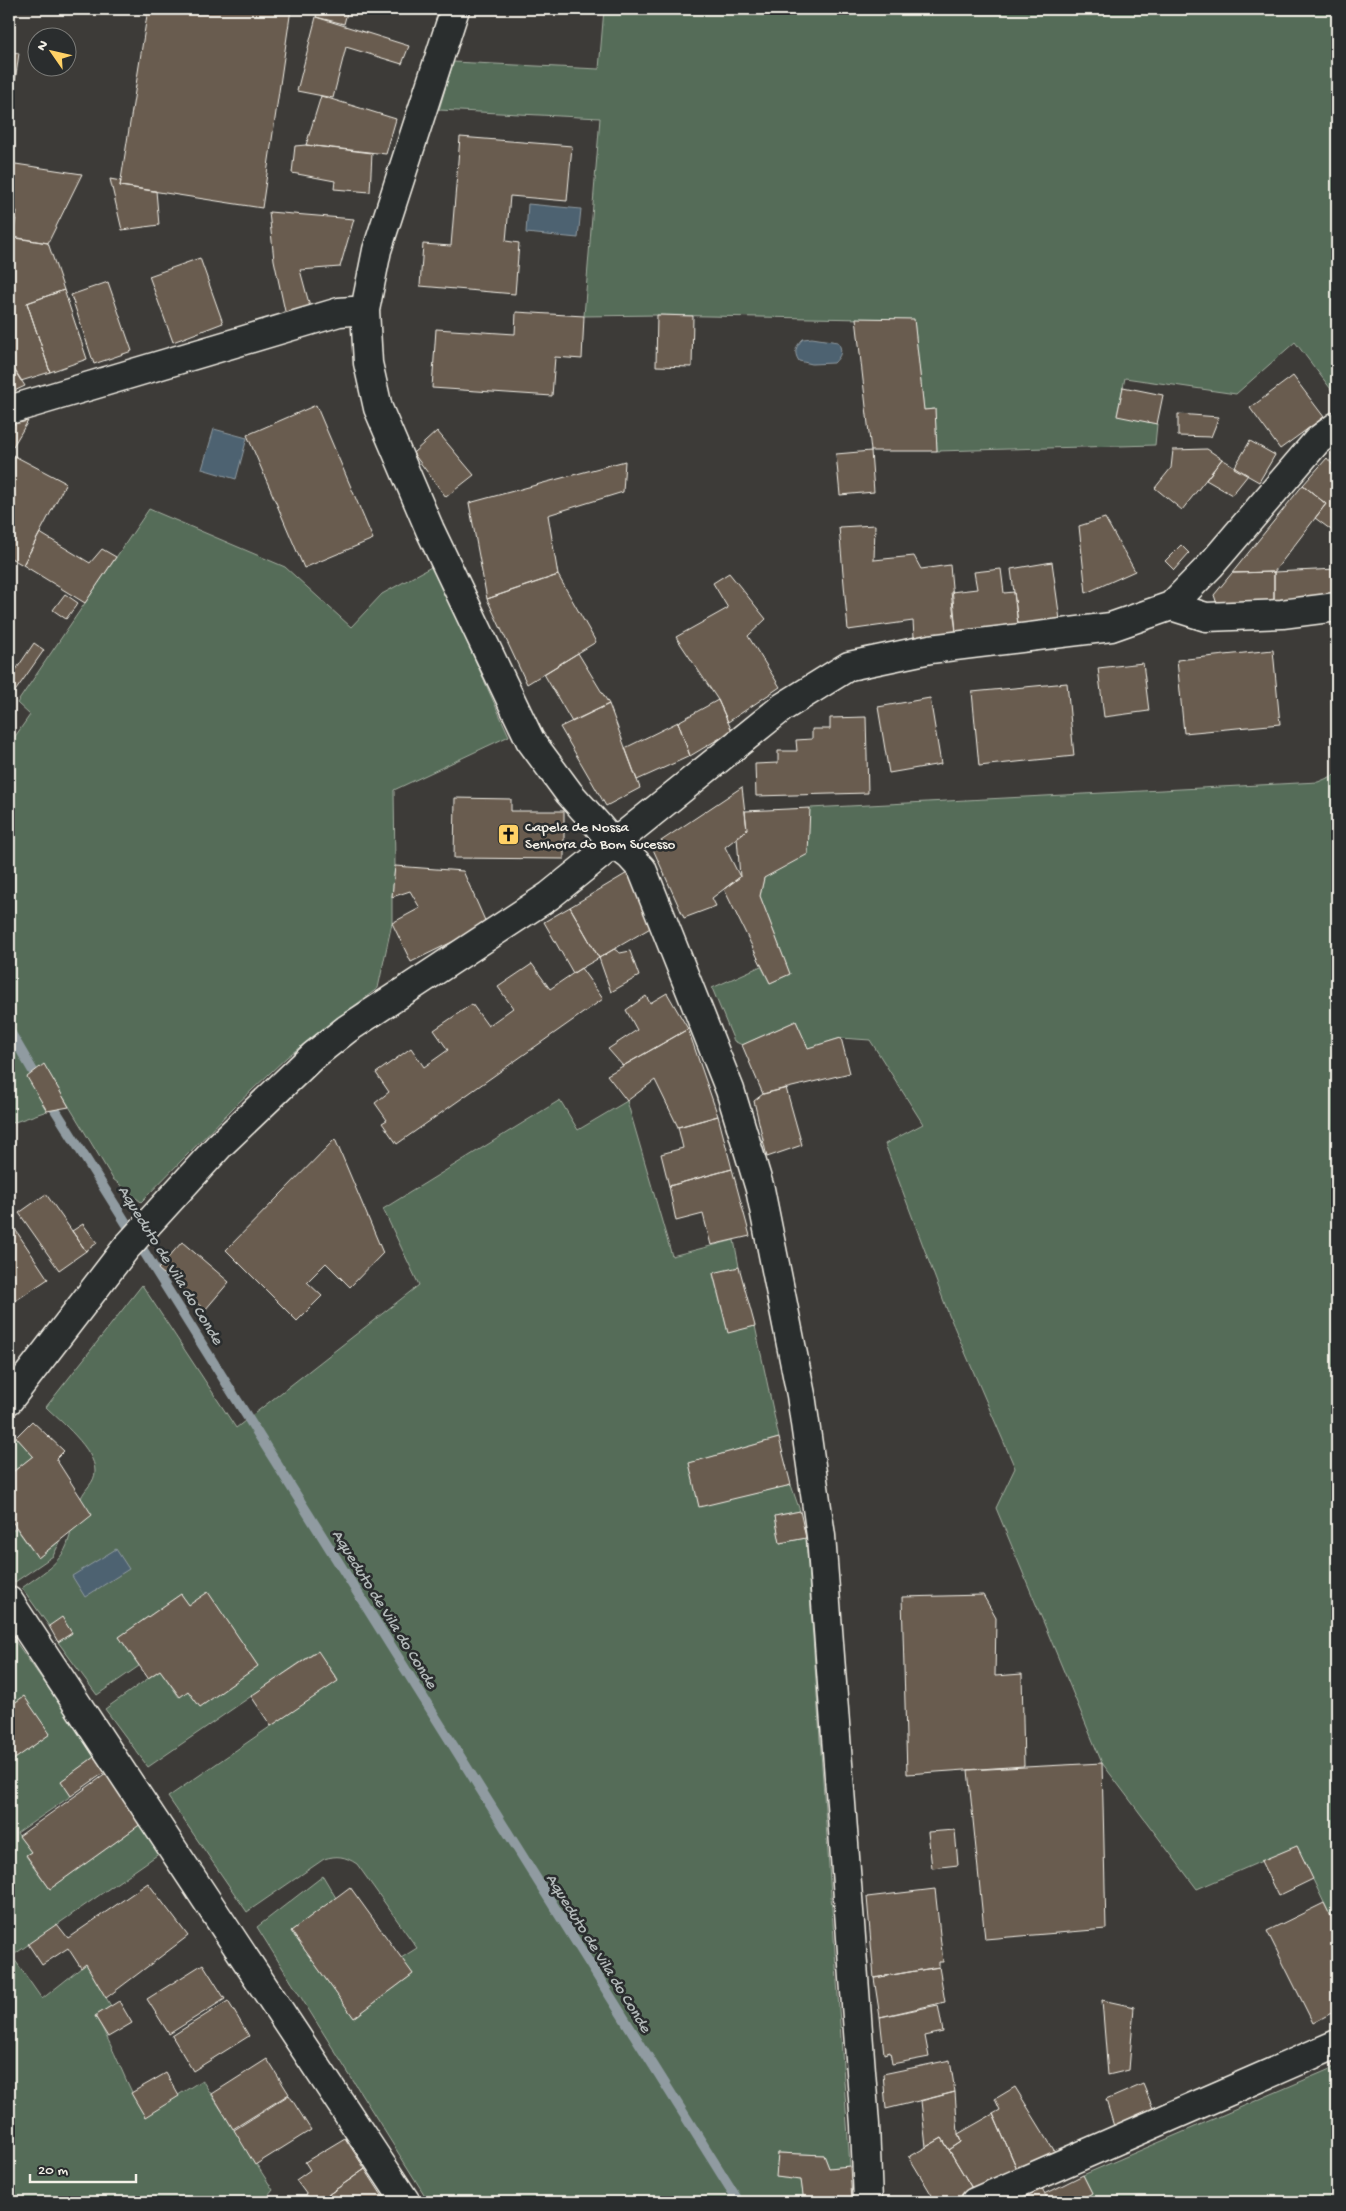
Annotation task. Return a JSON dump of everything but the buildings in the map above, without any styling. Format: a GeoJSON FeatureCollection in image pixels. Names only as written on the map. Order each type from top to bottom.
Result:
{"type":"FeatureCollection","features":[{"type":"Feature","properties":{"kind":"street"},"geometry":{"type":"LineString","coordinates":[[455,9],[377,250],[366,310],[368,363],[378,408],[430,530],[530,740],[569,793],[613,843],[630,856],[642,869],[730,1090],[760,1188],[801,1395],[821,1536],[831,1647],[865,2125],[868,2202]]}},
{"type":"Feature","properties":{"kind":"street"},"geometry":{"type":"LineString","coordinates":[[9,410],[339,312],[366,310]]}},
{"type":"Feature","properties":{"kind":"street"},"geometry":{"type":"LineString","coordinates":[[9,1400],[132,1241],[220,1145],[312,1056],[347,1029],[549,896],[783,707],[849,666],[930,650],[1111,627],[1171,606],[1211,565],[1318,441],[1337,426]]}},
{"type":"Feature","properties":{"kind":"street"},"geometry":{"type":"LineString","coordinates":[[1171,606],[1206,617],[1282,614],[1337,607]]}},
{"type":"Feature","properties":{"kind":"street"},"geometry":{"type":"LineString","coordinates":[[9,1601],[406,2202]]}},
{"type":"Feature","properties":{"kind":"street"},"geometry":{"type":"LineString","coordinates":[[975,2202],[1337,2044]]}},
{"type":"Feature","properties":{"kind":"green space"},"geometry":{"type":"Polygon","coordinates":[[[604,9],[1337,9],[1337,397],[1295,342],[1236,394],[1125,378],[1117,415],[1157,424],[1155,445],[937,451],[935,409],[924,410],[914,320],[657,315],[584,316],[600,118],[439,110],[453,62],[599,69],[604,9]]]}},
{"type":"Feature","properties":{"kind":"green space"},"geometry":{"type":"Polygon","coordinates":[[[149,509],[285,567],[351,627],[382,594],[433,566],[509,736],[394,790],[395,866],[392,923],[378,988],[287,1057],[234,1107],[141,1202],[113,1179],[44,1065],[47,1111],[9,1124],[9,745],[30,715],[17,703],[149,509]]]}},
{"type":"Feature","properties":{"kind":"green space"},"geometry":{"type":"Polygon","coordinates":[[[1337,774],[1337,1930],[1297,1846],[1197,1889],[1102,1763],[996,1508],[1015,1468],[949,1315],[885,1144],[923,1124],[870,1040],[841,1038],[808,1048],[796,1021],[742,1045],[734,1041],[712,988],[761,966],[770,983],[790,974],[760,896],[764,878],[810,808],[1318,782],[1337,774]]]}},
{"type":"Feature","properties":{"kind":"green space"},"geometry":{"type":"Polygon","coordinates":[[[560,1100],[578,1130],[627,1101],[672,1256],[734,1240],[739,1267],[713,1274],[728,1332],[755,1326],[779,1438],[690,1463],[699,1506],[791,1485],[800,1511],[775,1516],[780,1543],[806,1538],[850,2166],[829,2168],[824,2155],[778,2153],[777,2177],[801,2180],[804,2202],[429,2202],[257,1927],[323,1876],[336,1898],[291,1931],[354,2018],[413,1974],[401,1958],[417,1948],[357,1864],[341,1857],[324,1859],[247,1912],[168,1797],[338,1680],[317,1651],[148,1767],[105,1709],[160,1670],[179,1697],[188,1691],[200,1707],[258,1666],[208,1593],[189,1605],[181,1594],[119,1637],[139,1666],[97,1695],[58,1642],[72,1633],[62,1618],[49,1626],[22,1588],[49,1568],[61,1556],[68,1542],[79,1503],[95,1475],[93,1463],[83,1445],[46,1407],[142,1285],[236,1428],[419,1285],[383,1209],[560,1100]]]}},
{"type":"Feature","properties":{"kind":"green space"},"geometry":{"type":"Polygon","coordinates":[[[16,1437],[33,1456],[9,1475],[9,1447],[16,1437]]]}},
{"type":"Feature","properties":{"kind":"green space"},"geometry":{"type":"Polygon","coordinates":[[[16,1528],[38,1558],[61,1540],[53,1556],[15,1582],[9,1572],[9,1533],[16,1528]]]}},
{"type":"Feature","properties":{"kind":"green space"},"geometry":{"type":"Polygon","coordinates":[[[11,1635],[70,1719],[94,1757],[61,1781],[71,1796],[17,1833],[31,1852],[26,1856],[50,1889],[145,1821],[160,1853],[12,1956],[42,1999],[86,1964],[111,2006],[95,2016],[145,2116],[202,2080],[273,2190],[263,2202],[9,2202],[9,1763],[50,1734],[24,1697],[9,1707],[9,1636],[11,1635]]]}},
{"type":"Feature","properties":{"kind":"green space"},"geometry":{"type":"Polygon","coordinates":[[[1337,2066],[1337,2202],[1077,2202],[1092,2193],[1083,2175],[1337,2066]]]}},
{"type":"Feature","properties":{"kind":"water"},"geometry":{"type":"Polygon","coordinates":[[[528,204],[581,209],[578,238],[526,233],[528,204]]]}},
{"type":"Feature","properties":{"kind":"water"},"geometry":{"type":"Polygon","coordinates":[[[812,338],[838,342],[840,353],[834,363],[812,364],[799,361],[796,355],[797,347],[803,339],[812,338]]]}},
{"type":"Feature","properties":{"kind":"water"},"geometry":{"type":"Polygon","coordinates":[[[214,429],[247,438],[236,479],[202,469],[214,429]]]}},
{"type":"Feature","properties":{"kind":"water"},"geometry":{"type":"Polygon","coordinates":[[[116,1549],[129,1569],[85,1597],[72,1576],[116,1549]]]}},
{"type":"Feature","properties":{"kind":"waterway","name":"Aqueduto de Vila do Conde"},"geometry":{"type":"LineString","coordinates":[[9,1030],[40,1083]]}},
{"type":"Feature","properties":{"kind":"waterway","name":"Aqueduto de Vila do Conde"},"geometry":{"type":"LineString","coordinates":[[49,1100],[739,2202]]}},
{"type":"Feature","properties":{"kind":"place","name":"Capela de Nossa Senhora do Bom Sucesso"},"geometry":{"type":"Point","coordinates":[509,835]}}]}
